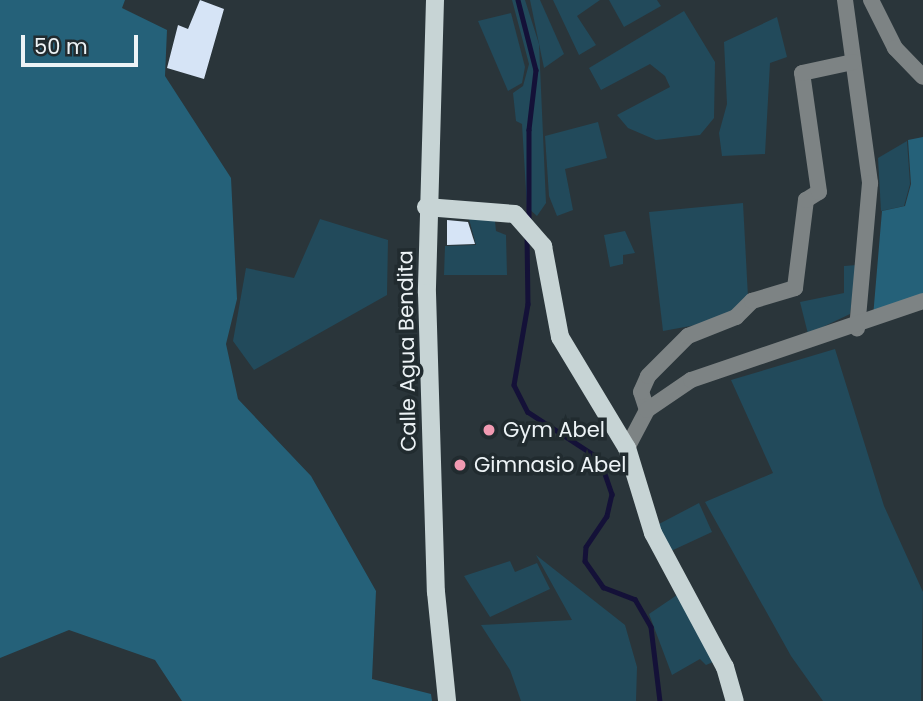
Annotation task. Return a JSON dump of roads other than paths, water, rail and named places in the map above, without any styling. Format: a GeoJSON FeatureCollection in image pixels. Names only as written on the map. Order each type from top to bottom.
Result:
{"type":"FeatureCollection","features":[{"type":"Feature","properties":{"kind":"main road","name":"Calle Agua Bendita"},"geometry":{"type":"LineString","coordinates":[[435,0],[426,207],[436,592],[447,701]]}},
{"type":"Feature","properties":{"kind":"main road"},"geometry":{"type":"LineString","coordinates":[[426,207],[501,210],[530,228],[543,246],[560,337],[627,449],[653,533],[725,667],[735,701]]}},
{"type":"Feature","properties":{"kind":"street"},"geometry":{"type":"LineString","coordinates":[[845,0],[870,183],[857,328]]}},
{"type":"Feature","properties":{"kind":"street"},"geometry":{"type":"LineString","coordinates":[[871,0],[895,48],[923,77]]}},
{"type":"Feature","properties":{"kind":"street"},"geometry":{"type":"LineString","coordinates":[[647,410],[641,392],[648,376],[688,335],[736,317],[752,302],[795,288],[806,200],[819,192],[802,72],[853,62]]}},
{"type":"Feature","properties":{"kind":"street"},"geometry":{"type":"LineString","coordinates":[[627,449],[647,410],[691,380],[857,328],[923,301]]}},
{"type":"Feature","properties":{"kind":"waterway"},"geometry":{"type":"LineString","coordinates":[[518,0],[536,70],[529,130],[529,223]]}},
{"type":"Feature","properties":{"kind":"waterway"},"geometry":{"type":"LineString","coordinates":[[527,235],[528,304],[514,385],[528,412],[594,455],[603,468],[612,494],[607,516],[586,547],[585,561],[603,587],[635,599],[651,627],[660,701]]}},
{"type":"Feature","properties":{"kind":"place","name":"Gym Abel"},"geometry":{"type":"Point","coordinates":[489,430]}},
{"type":"Feature","properties":{"kind":"place","name":"Gimnasio Abel"},"geometry":{"type":"Point","coordinates":[460,465]}}]}
